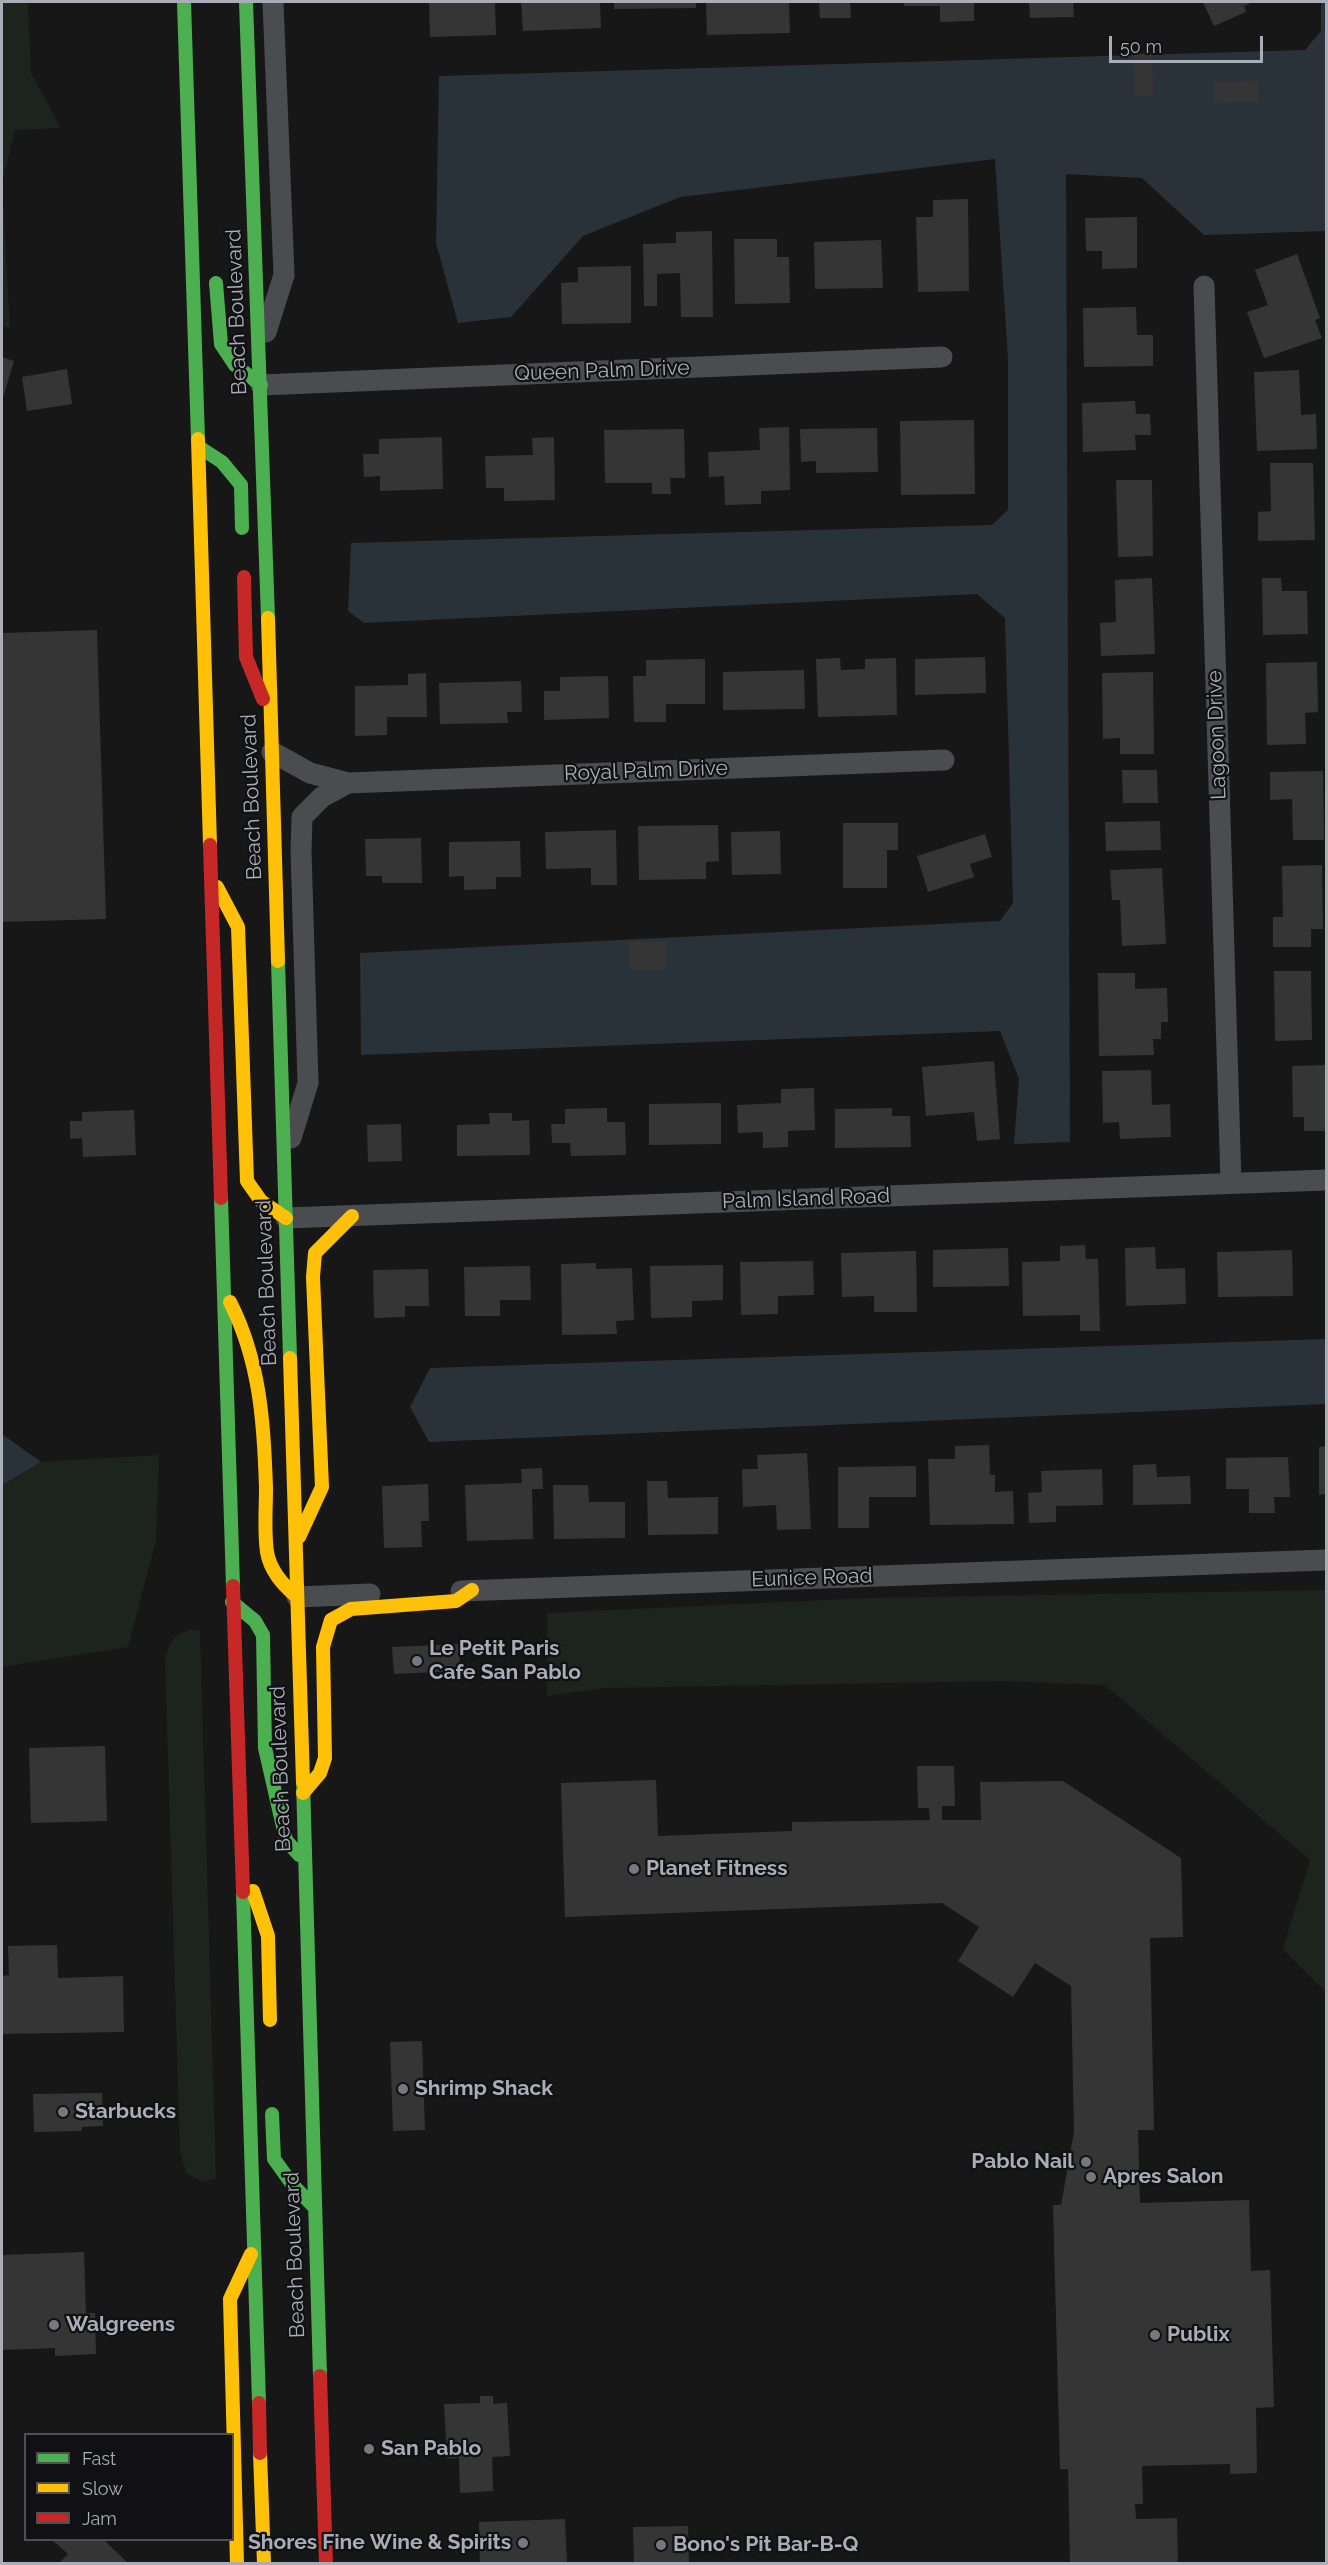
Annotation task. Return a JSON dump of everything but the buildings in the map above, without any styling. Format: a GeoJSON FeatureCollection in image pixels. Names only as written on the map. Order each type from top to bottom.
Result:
{"type":"FeatureCollection","features":[{"type":"Feature","properties":{"kind":"main road"},"geometry":{"type":"LineString","coordinates":[[184,2],[232,1602],[243,1861],[264,2564]]}},
{"type":"Feature","properties":{"kind":"main road","name":"Beach Boulevard"},"geometry":{"type":"LineString","coordinates":[[246,2],[261,385],[326,2564]]}},
{"type":"Feature","properties":{"kind":"main road"},"geometry":{"type":"LineString","coordinates":[[185,24],[201,65]]}},
{"type":"Feature","properties":{"kind":"main road"},"geometry":{"type":"LineString","coordinates":[[216,272],[221,344],[235,365],[261,385]]}},
{"type":"Feature","properties":{"kind":"main road"},"geometry":{"type":"LineString","coordinates":[[199,447],[222,462],[241,485],[243,542]]}},
{"type":"Feature","properties":{"kind":"main road"},"geometry":{"type":"LineString","coordinates":[[243,565],[246,657],[271,717]]}},
{"type":"Feature","properties":{"kind":"main road"},"geometry":{"type":"LineString","coordinates":[[212,877],[238,927],[247,1181],[261,1201],[286,1218]]}},
{"type":"Feature","properties":{"kind":"main road"},"geometry":{"type":"LineString","coordinates":[[295,1544],[322,1487],[313,1277],[315,1253],[352,1216]]}},
{"type":"Feature","properties":{"kind":"main road"},"geometry":{"type":"LineString","coordinates":[[224,1293],[242,1320],[261,1395],[267,1551],[270,1568],[278,1582],[297,1597]]}},
{"type":"Feature","properties":{"kind":"main road"},"geometry":{"type":"LineString","coordinates":[[303,1792],[316,1778],[325,1760],[324,1651],[326,1630],[332,1620],[338,1614],[351,1609],[456,1601],[472,1590]]}},
{"type":"Feature","properties":{"kind":"main road"},"geometry":{"type":"LineString","coordinates":[[232,1602],[255,1621],[263,1635],[265,1748],[286,1840],[304,1860]]}},
{"type":"Feature","properties":{"kind":"main road"},"geometry":{"type":"LineString","coordinates":[[243,1861],[268,1936],[270,2029]]}},
{"type":"Feature","properties":{"kind":"main road"},"geometry":{"type":"LineString","coordinates":[[272,2099],[274,2159],[292,2184],[315,2208]]}},
{"type":"Feature","properties":{"kind":"main road"},"geometry":{"type":"LineString","coordinates":[[234,2433],[230,2299],[254,2247]]}},
{"type":"Feature","properties":{"kind":"main road"},"geometry":{"type":"LineString","coordinates":[[234,2450],[237,2564]]}},
{"type":"Feature","properties":{"kind":"street"},"geometry":{"type":"LineString","coordinates":[[260,353],[284,275],[273,2]]}},
{"type":"Feature","properties":{"kind":"street","name":"Lagoon Drive"},"geometry":{"type":"LineString","coordinates":[[1204,286],[1231,1183]]}},
{"type":"Feature","properties":{"kind":"street","name":"Queen Palm Drive"},"geometry":{"type":"LineString","coordinates":[[261,385],[942,357]]}},
{"type":"Feature","properties":{"kind":"street","name":"Royal Palm Drive"},"geometry":{"type":"LineString","coordinates":[[272,752],[310,774],[348,783],[944,760]]}},
{"type":"Feature","properties":{"kind":"street","name":"Royal Palm Drive"},"geometry":{"type":"LineString","coordinates":[[284,1162],[308,1083],[302,817],[322,797],[348,783]]}},
{"type":"Feature","properties":{"kind":"street","name":"Palm Island Road"},"geometry":{"type":"LineString","coordinates":[[286,1218],[1326,1180]]}},
{"type":"Feature","properties":{"kind":"street","name":"Eunice Road"},"geometry":{"type":"LineString","coordinates":[[297,1597],[1326,1560]]}},
{"type":"Feature","properties":{"kind":"shaded area"},"geometry":{"type":"Polygon","coordinates":[[[2,2],[28,2],[31,73],[61,128],[15,130],[2,183],[2,2]]]}},
{"type":"Feature","properties":{"kind":"shaded area"},"geometry":{"type":"Polygon","coordinates":[[[1321,2],[1326,2],[1326,231],[1204,235],[1142,178],[1066,174],[1070,1142],[1014,1144],[1019,1079],[1000,1031],[361,1055],[360,953],[1000,921],[1013,903],[1005,618],[977,594],[364,623],[348,611],[351,543],[992,525],[1008,510],[1008,359],[995,159],[680,197],[583,236],[511,317],[458,323],[436,243],[439,76],[1305,50],[1321,31],[1321,2]]]}},
{"type":"Feature","properties":{"kind":"shaded area"},"geometry":{"type":"Polygon","coordinates":[[[2,183],[10,328],[2,326],[2,183]]]}},
{"type":"Feature","properties":{"kind":"shaded area"},"geometry":{"type":"Polygon","coordinates":[[[1326,1339],[1326,1404],[429,1442],[410,1407],[430,1368],[1326,1339]]]}},
{"type":"Feature","properties":{"kind":"shaded area"},"geometry":{"type":"Polygon","coordinates":[[[2,1434],[41,1462],[2,1485],[2,1434]]]}},
{"type":"Feature","properties":{"kind":"shaded area"},"geometry":{"type":"Polygon","coordinates":[[[159,1455],[156,1540],[128,1647],[2,1667],[2,1485],[41,1462],[159,1455]]]}},
{"type":"Feature","properties":{"kind":"shaded area"},"geometry":{"type":"Polygon","coordinates":[[[1326,1590],[1326,1992],[1283,1949],[1310,1860],[1105,1685],[1002,1681],[605,1688],[547,1696],[547,1613],[869,1598],[1326,1590]]]}},
{"type":"Feature","properties":{"kind":"shaded area"},"geometry":{"type":"Polygon","coordinates":[[[192,1629],[200,1631],[216,2178],[202,2182],[186,2173],[180,2151],[165,1661],[173,1640],[192,1629]]]}},
{"type":"Feature","properties":{"kind":"traffic: fast"},"geometry":{"type":"LineString","coordinates":[[184,2],[198,439]]}},
{"type":"Feature","properties":{"kind":"traffic: fast"},"geometry":{"type":"LineString","coordinates":[[246,2],[268,618]]}},
{"type":"Feature","properties":{"kind":"traffic: fast"},"geometry":{"type":"LineString","coordinates":[[216,283],[221,344],[235,365],[261,385]]}},
{"type":"Feature","properties":{"kind":"traffic: fast"},"geometry":{"type":"LineString","coordinates":[[199,447],[222,462],[241,485],[242,528]]}},
{"type":"Feature","properties":{"kind":"traffic: fast"},"geometry":{"type":"LineString","coordinates":[[278,961],[290,1358]]}},
{"type":"Feature","properties":{"kind":"traffic: fast"},"geometry":{"type":"LineString","coordinates":[[221,1198],[233,1586]]}},
{"type":"Feature","properties":{"kind":"traffic: fast"},"geometry":{"type":"LineString","coordinates":[[232,1602],[255,1621],[263,1635],[265,1748],[286,1840],[299,1855]]}},
{"type":"Feature","properties":{"kind":"traffic: fast"},"geometry":{"type":"LineString","coordinates":[[303,1782],[320,2376]]}},
{"type":"Feature","properties":{"kind":"traffic: fast"},"geometry":{"type":"LineString","coordinates":[[243,1892],[259,2403]]}},
{"type":"Feature","properties":{"kind":"traffic: fast"},"geometry":{"type":"LineString","coordinates":[[272,2114],[274,2159],[292,2184],[315,2208]]}},
{"type":"Feature","properties":{"kind":"traffic: slow"},"geometry":{"type":"LineString","coordinates":[[198,439],[210,845]]}},
{"type":"Feature","properties":{"kind":"traffic: slow"},"geometry":{"type":"LineString","coordinates":[[268,618],[278,961]]}},
{"type":"Feature","properties":{"kind":"traffic: slow"},"geometry":{"type":"LineString","coordinates":[[217,887],[238,927],[247,1181],[261,1201],[286,1218]]}},
{"type":"Feature","properties":{"kind":"traffic: slow"},"geometry":{"type":"LineString","coordinates":[[299,1537],[322,1487],[313,1277],[315,1253],[352,1216]]}},
{"type":"Feature","properties":{"kind":"traffic: slow"},"geometry":{"type":"LineString","coordinates":[[230,1302],[248,1347],[262,1416],[267,1552],[278,1577],[297,1597]]}},
{"type":"Feature","properties":{"kind":"traffic: slow"},"geometry":{"type":"LineString","coordinates":[[290,1358],[303,1782]]}},
{"type":"Feature","properties":{"kind":"traffic: slow"},"geometry":{"type":"LineString","coordinates":[[303,1793],[320,1773],[325,1758],[323,1647],[331,1620],[351,1609],[456,1601],[472,1590]]}},
{"type":"Feature","properties":{"kind":"traffic: slow"},"geometry":{"type":"LineString","coordinates":[[253,1891],[268,1936],[270,2020]]}},
{"type":"Feature","properties":{"kind":"traffic: slow"},"geometry":{"type":"LineString","coordinates":[[234,2433],[230,2299],[251,2254]]}},
{"type":"Feature","properties":{"kind":"traffic: slow"},"geometry":{"type":"LineString","coordinates":[[234,2450],[237,2564]]}},
{"type":"Feature","properties":{"kind":"traffic: slow"},"geometry":{"type":"LineString","coordinates":[[260,2453],[264,2564]]}},
{"type":"Feature","properties":{"kind":"traffic: jam"},"geometry":{"type":"LineString","coordinates":[[244,577],[246,657],[263,699]]}},
{"type":"Feature","properties":{"kind":"traffic: jam"},"geometry":{"type":"LineString","coordinates":[[210,845],[221,1198]]}},
{"type":"Feature","properties":{"kind":"traffic: jam"},"geometry":{"type":"LineString","coordinates":[[233,1586],[243,1892]]}},
{"type":"Feature","properties":{"kind":"traffic: jam"},"geometry":{"type":"LineString","coordinates":[[320,2376],[326,2564]]}},
{"type":"Feature","properties":{"kind":"traffic: jam"},"geometry":{"type":"LineString","coordinates":[[259,2403],[260,2453]]}},
{"type":"Feature","properties":{"kind":"place","name":"Le Petit Paris Cafe San Pablo"},"geometry":{"type":"Point","coordinates":[417,1661]}},
{"type":"Feature","properties":{"kind":"place","name":"Planet Fitness"},"geometry":{"type":"Point","coordinates":[634,1869]}},
{"type":"Feature","properties":{"kind":"place","name":"Shrimp Shack"},"geometry":{"type":"Point","coordinates":[403,2089]}},
{"type":"Feature","properties":{"kind":"place","name":"Starbucks"},"geometry":{"type":"Point","coordinates":[63,2112]}},
{"type":"Feature","properties":{"kind":"place","name":"Pablo Nail"},"geometry":{"type":"Point","coordinates":[1086,2162]}},
{"type":"Feature","properties":{"kind":"place","name":"Apres Salon"},"geometry":{"type":"Point","coordinates":[1091,2177]}},
{"type":"Feature","properties":{"kind":"place","name":"Walgreens"},"geometry":{"type":"Point","coordinates":[54,2325]}},
{"type":"Feature","properties":{"kind":"place","name":"Publix"},"geometry":{"type":"Point","coordinates":[1155,2335]}},
{"type":"Feature","properties":{"kind":"place","name":"San Pablo"},"geometry":{"type":"Point","coordinates":[369,2449]}},
{"type":"Feature","properties":{"kind":"place","name":"Shores Fine Wine & Spirits"},"geometry":{"type":"Point","coordinates":[523,2543]}},
{"type":"Feature","properties":{"kind":"place","name":"Bono's Pit Bar-B-Q"},"geometry":{"type":"Point","coordinates":[661,2545]}}]}
